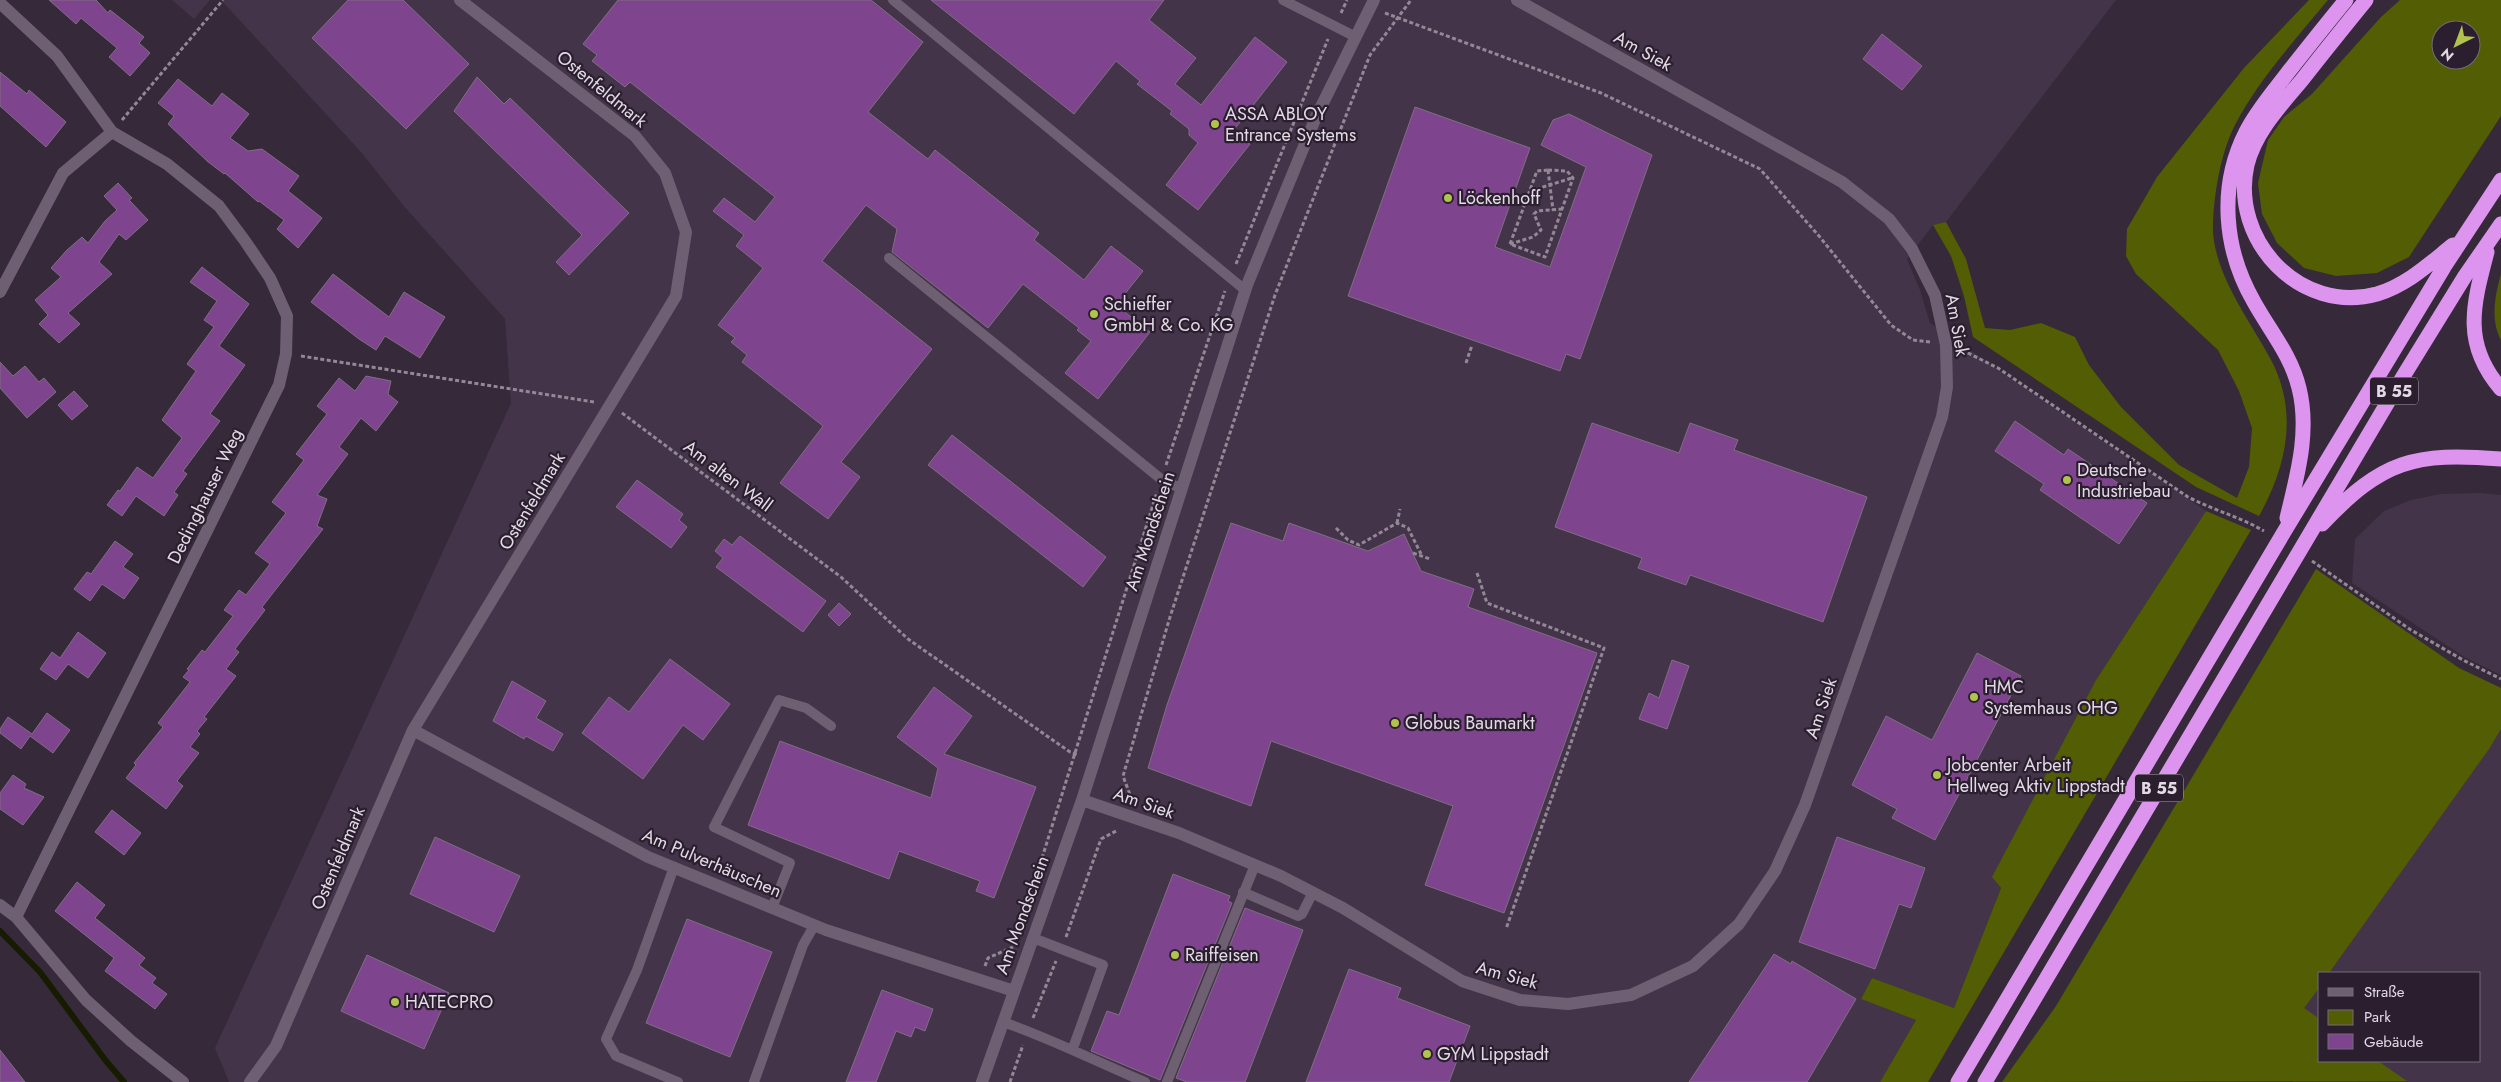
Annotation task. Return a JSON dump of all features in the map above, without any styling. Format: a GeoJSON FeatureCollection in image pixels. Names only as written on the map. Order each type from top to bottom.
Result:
{"type":"FeatureCollection","features":[{"type":"Feature","properties":{"kind":"highway"},"geometry":{"type":"LineString","coordinates":[[2284,532],[2303,445],[2302,404],[2293,368],[2284,347],[2254,304],[2236,264],[2230,242],[2228,198],[2237,154],[2256,114],[2346,0]]}},
{"type":"Feature","properties":{"kind":"highway"},"geometry":{"type":"LineString","coordinates":[[2366,0],[2280,105],[2253,149],[2245,180],[2247,213],[2251,228],[2267,257],[2286,274],[2308,288],[2341,296],[2375,294],[2392,289],[2407,281],[2462,238]]}},
{"type":"Feature","properties":{"kind":"highway","name":"B 55"},"geometry":{"type":"LineString","coordinates":[[1958,1082],[2275,546],[2462,238],[2501,180]]}},
{"type":"Feature","properties":{"kind":"highway","name":"B 55"},"geometry":{"type":"LineString","coordinates":[[1985,1082],[2404,375],[2501,224]]}},
{"type":"Feature","properties":{"kind":"highway"},"geometry":{"type":"LineString","coordinates":[[2490,241],[2474,300],[2474,334],[2484,366],[2501,390]]}},
{"type":"Feature","properties":{"kind":"highway"},"geometry":{"type":"LineString","coordinates":[[2304,544],[2352,493],[2396,466],[2430,457],[2447,455],[2501,459]]}},
{"type":"Feature","properties":{"kind":"street","name":"Ostenfeldmark"},"geometry":{"type":"LineString","coordinates":[[250,1082],[276,1046],[413,730],[676,296],[686,232],[665,173],[635,136],[460,0]]}},
{"type":"Feature","properties":{"kind":"street","name":"Am Mondschein"},"geometry":{"type":"LineString","coordinates":[[982,1082],[1082,800],[1245,290],[1316,117],[1354,36],[1374,0]]}},
{"type":"Feature","properties":{"kind":"street","name":"Am Siek"},"geometry":{"type":"LineString","coordinates":[[1082,800],[1179,833],[1255,865],[1343,908],[1462,980],[1520,1000],[1568,1004],[1631,995],[1693,966],[1739,924],[1775,871],[1805,805],[1942,417],[1947,387],[1946,345],[1935,295],[1912,249],[1889,219],[1842,182],[1517,0]]}},
{"type":"Feature","properties":{"kind":"street","name":"Dedinghauser Weg"},"geometry":{"type":"LineString","coordinates":[[0,3],[57,56],[112,132],[168,164],[220,206],[270,278],[287,316],[286,354],[279,385],[16,917]]}},
{"type":"Feature","properties":{"kind":"street"},"geometry":{"type":"LineString","coordinates":[[0,292],[63,173],[112,132]]}},
{"type":"Feature","properties":{"kind":"street","name":"Am Pulverhäuschen"},"geometry":{"type":"LineString","coordinates":[[413,730],[648,857],[814,926],[1014,991]]}},
{"type":"Feature","properties":{"kind":"street"},"geometry":{"type":"LineString","coordinates":[[0,905],[16,917],[86,1000],[131,1042],[183,1082]]}},
{"type":"Feature","properties":{"kind":"lane"},"geometry":{"type":"LineString","coordinates":[[893,0],[1245,290]]}},
{"type":"Feature","properties":{"kind":"lane"},"geometry":{"type":"LineString","coordinates":[[1283,0],[1354,36]]}},
{"type":"Feature","properties":{"kind":"lane"},"geometry":{"type":"LineString","coordinates":[[888,258],[1161,479],[1182,489]]}},
{"type":"Feature","properties":{"kind":"lane"},"geometry":{"type":"LineString","coordinates":[[772,908],[790,863],[714,827],[778,700],[806,708],[831,726]]}},
{"type":"Feature","properties":{"kind":"lane"},"geometry":{"type":"LineString","coordinates":[[1167,1082],[1255,865]]}},
{"type":"Feature","properties":{"kind":"lane"},"geometry":{"type":"LineString","coordinates":[[674,867],[637,970],[606,1039],[616,1056],[678,1082]]}},
{"type":"Feature","properties":{"kind":"lane"},"geometry":{"type":"LineString","coordinates":[[1243,892],[1298,916],[1302,914],[1313,892]]}},
{"type":"Feature","properties":{"kind":"lane"},"geometry":{"type":"LineString","coordinates":[[754,1082],[803,945],[814,926]]}},
{"type":"Feature","properties":{"kind":"lane"},"geometry":{"type":"LineString","coordinates":[[1033,938],[1104,965],[1073,1048]]}},
{"type":"Feature","properties":{"kind":"lane"},"geometry":{"type":"LineString","coordinates":[[1003,1022],[1073,1048],[1089,1058],[1145,1082]]}},
{"type":"Feature","properties":{"kind":"path"},"geometry":{"type":"LineString","coordinates":[[112,132],[223,0]]}},
{"type":"Feature","properties":{"kind":"path"},"geometry":{"type":"LineString","coordinates":[[1010,1082],[1101,839],[1123,827],[1128,816],[1132,800],[1123,776],[1170,617],[1275,295],[1370,56],[1412,0]]}},
{"type":"Feature","properties":{"kind":"path"},"geometry":{"type":"LineString","coordinates":[[1548,170],[1553,210]]}},
{"type":"Feature","properties":{"kind":"path"},"geometry":{"type":"LineString","coordinates":[[1510,244],[1537,171],[1567,171],[1573,178]]}},
{"type":"Feature","properties":{"kind":"path"},"geometry":{"type":"LineString","coordinates":[[1530,191],[1573,178]]}},
{"type":"Feature","properties":{"kind":"path"},"geometry":{"type":"LineString","coordinates":[[1510,244],[1545,257],[1573,178]]}},
{"type":"Feature","properties":{"kind":"path"},"geometry":{"type":"LineString","coordinates":[[1510,244],[1533,237],[1541,230],[1534,214],[1537,211],[1562,209]]}},
{"type":"Feature","properties":{"kind":"path"},"geometry":{"type":"LineString","coordinates":[[1466,363],[1472,345]]}},
{"type":"Feature","properties":{"kind":"path","name":"Am alten Wall"},"geometry":{"type":"LineString","coordinates":[[286,354],[610,404],[841,577],[908,640],[1070,752],[1095,760]]}},
{"type":"Feature","properties":{"kind":"path"},"geometry":{"type":"LineString","coordinates":[[1336,528],[1348,540],[1359,545],[1397,523],[1400,509]]}},
{"type":"Feature","properties":{"kind":"path"},"geometry":{"type":"LineString","coordinates":[[1397,523],[1408,528],[1421,554]]}},
{"type":"Feature","properties":{"kind":"path"},"geometry":{"type":"LineString","coordinates":[[1413,554],[1421,554],[1430,559]]}},
{"type":"Feature","properties":{"kind":"path"},"geometry":{"type":"LineString","coordinates":[[1478,573],[1487,603],[1604,648],[1506,928]]}},
{"type":"Feature","properties":{"kind":"shaded area"},"geometry":{"type":"Polygon","coordinates":[[[172,0],[210,0],[194,19],[172,0]]]}},
{"type":"Feature","properties":{"kind":"shaded area"},"geometry":{"type":"Polygon","coordinates":[[[221,0],[2116,0],[1946,222],[1933,225],[1907,259],[1920,290],[1930,323],[2206,511],[2096,680],[1993,877],[2001,888],[1954,1008],[1872,978],[1861,999],[1916,1020],[1880,1082],[229,1082],[215,1048],[511,403],[505,319],[403,205],[361,152],[221,0]]]}},
{"type":"Feature","properties":{"kind":"shaded area"},"geometry":{"type":"Polygon","coordinates":[[[2480,493],[2501,495],[2501,675],[2466,658],[2352,583],[2355,539],[2384,511],[2411,500],[2441,494],[2480,493]]]}},
{"type":"Feature","properties":{"kind":"shaded area"},"geometry":{"type":"Polygon","coordinates":[[[2405,668],[2465,671],[2501,688],[2501,1082],[2293,1082],[2254,816],[2405,668]]]}},
{"type":"Feature","properties":{"kind":"green space"},"geometry":{"type":"Polygon","coordinates":[[[2309,0],[2328,0],[2266,76],[2235,125],[2222,160],[2214,212],[2213,232],[2217,256],[2229,286],[2270,358],[2279,378],[2287,418],[2286,438],[2277,478],[2259,516],[2196,487],[1973,337],[1964,296],[1951,256],[1933,225],[1946,222],[1966,259],[1985,328],[2010,330],[2041,323],[2075,337],[2089,365],[2121,407],[2179,465],[2237,498],[2249,467],[2252,428],[2239,391],[2218,350],[2136,274],[2126,256],[2127,229],[2157,177],[2244,68],[2309,0]]]}},
{"type":"Feature","properties":{"kind":"green space"},"geometry":{"type":"Polygon","coordinates":[[[2400,0],[2501,0],[2501,116],[2409,257],[2377,273],[2336,276],[2304,268],[2277,243],[2262,214],[2258,183],[2268,140],[2284,117],[2312,94],[2381,17],[2400,0]]]}},
{"type":"Feature","properties":{"kind":"green space"},"geometry":{"type":"Polygon","coordinates":[[[2501,274],[2501,340],[2496,324],[2495,299],[2501,274]]]}},
{"type":"Feature","properties":{"kind":"green space"},"geometry":{"type":"Polygon","coordinates":[[[2206,511],[2251,530],[1928,1082],[1880,1082],[1916,1020],[1861,999],[1872,978],[1954,1008],[2001,888],[1992,877],[2096,680],[2206,511]]]}},
{"type":"Feature","properties":{"kind":"green space"},"geometry":{"type":"Polygon","coordinates":[[[2316,569],[2459,668],[2501,688],[2501,729],[2489,749],[2330,972],[2318,972],[2318,990],[2304,1008],[2318,1018],[2318,1062],[2379,1062],[2407,1081],[2002,1082],[2056,1006],[2316,569]]]}},
{"type":"Feature","properties":{"kind":"building"},"geometry":{"type":"Polygon","coordinates":[[[49,0],[96,0],[108,13],[110,10],[144,37],[139,43],[150,53],[130,76],[109,57],[117,48],[81,18],[76,24],[49,0]]]}},
{"type":"Feature","properties":{"kind":"building"},"geometry":{"type":"Polygon","coordinates":[[[348,0],[403,0],[469,64],[406,129],[312,38],[348,0]]]}},
{"type":"Feature","properties":{"kind":"building"},"geometry":{"type":"Polygon","coordinates":[[[618,0],[871,0],[923,42],[868,112],[928,159],[935,150],[1039,233],[1034,240],[1084,280],[1111,246],[1143,271],[1116,305],[1150,332],[1098,399],[1065,373],[1091,341],[1077,330],[1079,328],[1023,284],[988,328],[892,252],[897,229],[866,205],[822,261],[932,349],[841,462],[860,477],[828,519],[780,483],[823,426],[742,362],[747,355],[731,342],[735,338],[718,325],[763,268],[736,246],[744,235],[713,211],[724,198],[755,222],[775,197],[630,82],[625,87],[592,61],[597,55],[583,44],[618,0]]]}},
{"type":"Feature","properties":{"kind":"building"},"geometry":{"type":"Polygon","coordinates":[[[931,0],[1164,0],[1149,20],[1196,58],[1175,84],[1201,105],[1255,37],[1287,62],[1233,131],[1250,144],[1198,210],[1166,185],[1198,143],[1189,135],[1189,129],[1170,114],[1172,111],[1137,84],[1140,81],[1116,61],[1074,114],[931,0]]]}},
{"type":"Feature","properties":{"kind":"building"},"geometry":{"type":"Polygon","coordinates":[[[1882,34],[1922,66],[1902,90],[1863,59],[1882,34]]]}},
{"type":"Feature","properties":{"kind":"building"},"geometry":{"type":"Polygon","coordinates":[[[0,72],[27,94],[29,90],[66,122],[46,147],[0,106],[0,72]]]}},
{"type":"Feature","properties":{"kind":"building"},"geometry":{"type":"Polygon","coordinates":[[[477,77],[504,104],[510,98],[629,213],[569,275],[556,262],[582,235],[454,111],[477,77]]]}},
{"type":"Feature","properties":{"kind":"building"},"geometry":{"type":"Polygon","coordinates":[[[178,79],[212,106],[222,93],[249,114],[230,138],[248,151],[262,149],[299,176],[288,191],[322,218],[298,248],[277,229],[284,220],[258,202],[225,173],[207,161],[168,124],[174,116],[158,103],[178,79]]]}},
{"type":"Feature","properties":{"kind":"building","name":"Löckenhoff"},"geometry":{"type":"Polygon","coordinates":[[[1415,107],[1530,148],[1495,247],[1550,267],[1586,167],[1541,145],[1553,120],[1569,114],[1652,155],[1580,359],[1566,354],[1560,371],[1348,296],[1415,107]]]}},
{"type":"Feature","properties":{"kind":"building"},"geometry":{"type":"Polygon","coordinates":[[[118,183],[132,198],[129,200],[148,220],[126,240],[119,234],[99,262],[112,274],[68,313],[80,324],[59,343],[39,324],[48,315],[35,300],[61,277],[51,268],[67,250],[82,237],[88,243],[105,221],[117,210],[104,196],[118,183]]]}},
{"type":"Feature","properties":{"kind":"building"},"geometry":{"type":"Polygon","coordinates":[[[202,267],[249,304],[219,346],[245,365],[210,414],[220,421],[183,471],[187,474],[174,492],[178,495],[164,516],[136,496],[122,516],[107,505],[118,490],[120,491],[137,467],[153,478],[182,438],[162,420],[196,371],[187,364],[214,327],[204,320],[217,301],[190,282],[202,267]]]}},
{"type":"Feature","properties":{"kind":"building"},"geometry":{"type":"Polygon","coordinates":[[[333,274],[389,317],[404,292],[445,317],[420,358],[385,336],[376,350],[311,302],[333,274]]]}},
{"type":"Feature","properties":{"kind":"building"},"geometry":{"type":"Polygon","coordinates":[[[0,362],[13,376],[25,366],[39,382],[44,378],[56,392],[27,418],[0,388],[0,362]]]}},
{"type":"Feature","properties":{"kind":"building"},"geometry":{"type":"Polygon","coordinates":[[[366,376],[391,381],[388,394],[398,402],[376,431],[361,418],[339,447],[348,454],[317,495],[327,499],[317,526],[323,529],[262,607],[265,610],[235,649],[239,652],[226,669],[236,676],[204,717],[207,719],[197,731],[200,734],[190,747],[199,753],[177,781],[183,786],[166,809],[126,778],[136,765],[134,763],[163,727],[158,723],[190,682],[183,677],[189,670],[187,669],[202,650],[205,652],[233,616],[224,610],[239,590],[246,595],[270,564],[255,553],[286,513],[272,502],[304,460],[296,454],[327,414],[317,406],[339,378],[355,391],[366,376]]]}},
{"type":"Feature","properties":{"kind":"building"},"geometry":{"type":"Polygon","coordinates":[[[74,391],[88,406],[72,420],[58,405],[74,391]]]}},
{"type":"Feature","properties":{"kind":"building"},"geometry":{"type":"Polygon","coordinates":[[[2015,421],[2064,455],[2068,449],[2147,503],[2119,544],[2040,490],[2044,484],[1995,451],[2015,421]]]}},
{"type":"Feature","properties":{"kind":"building"},"geometry":{"type":"Polygon","coordinates":[[[1592,423],[1679,453],[1690,423],[1738,440],[1734,450],[1867,497],[1823,622],[1690,575],[1686,585],[1638,568],[1642,558],[1555,527],[1592,423]]]}},
{"type":"Feature","properties":{"kind":"building"},"geometry":{"type":"Polygon","coordinates":[[[952,435],[1106,557],[1083,587],[928,465],[952,435]]]}},
{"type":"Feature","properties":{"kind":"building"},"geometry":{"type":"Polygon","coordinates":[[[637,480],[683,514],[679,520],[687,527],[671,548],[616,507],[637,480]]]}},
{"type":"Feature","properties":{"kind":"building","name":"Globus Baumarkt"},"geometry":{"type":"Polygon","coordinates":[[[1231,523],[1283,541],[1289,523],[1368,551],[1404,534],[1421,571],[1474,589],[1468,607],[1597,653],[1504,913],[1425,885],[1453,806],[1271,741],[1251,806],[1148,768],[1167,705],[1231,523]]]}},
{"type":"Feature","properties":{"kind":"building"},"geometry":{"type":"Polygon","coordinates":[[[740,536],[826,601],[803,632],[716,567],[723,558],[715,551],[724,539],[732,545],[740,536]]]}},
{"type":"Feature","properties":{"kind":"building"},"geometry":{"type":"Polygon","coordinates":[[[115,541],[133,554],[123,567],[139,578],[124,599],[102,584],[90,601],[74,589],[87,572],[91,574],[115,541]]]}},
{"type":"Feature","properties":{"kind":"building"},"geometry":{"type":"Polygon","coordinates":[[[839,603],[851,614],[839,626],[828,615],[839,603]]]}},
{"type":"Feature","properties":{"kind":"building"},"geometry":{"type":"Polygon","coordinates":[[[78,632],[106,653],[88,678],[68,664],[56,680],[40,669],[52,652],[60,658],[78,632]]]}},
{"type":"Feature","properties":{"kind":"building"},"geometry":{"type":"Polygon","coordinates":[[[1977,653],[2021,676],[1935,840],[1892,818],[1897,809],[1852,785],[1886,716],[1932,740],[1977,653]]]}},
{"type":"Feature","properties":{"kind":"building"},"geometry":{"type":"Polygon","coordinates":[[[670,659],[730,704],[703,740],[683,725],[643,779],[582,733],[609,697],[629,712],[670,659]]]}},
{"type":"Feature","properties":{"kind":"building"},"geometry":{"type":"Polygon","coordinates":[[[1672,660],[1689,666],[1667,729],[1639,719],[1649,693],[1659,698],[1672,660]]]}},
{"type":"Feature","properties":{"kind":"building"},"geometry":{"type":"Polygon","coordinates":[[[512,681],[546,701],[536,718],[563,734],[553,751],[526,736],[524,739],[493,721],[512,681]]]}},
{"type":"Feature","properties":{"kind":"building"},"geometry":{"type":"Polygon","coordinates":[[[934,687],[972,716],[944,754],[1036,787],[994,898],[976,891],[980,881],[899,851],[889,879],[748,825],[780,741],[931,798],[938,768],[897,737],[934,687]]]}},
{"type":"Feature","properties":{"kind":"building"},"geometry":{"type":"Polygon","coordinates":[[[47,713],[70,730],[53,753],[30,736],[21,749],[0,733],[0,729],[8,717],[32,734],[47,713]]]}},
{"type":"Feature","properties":{"kind":"building"},"geometry":{"type":"Polygon","coordinates":[[[13,775],[26,784],[24,788],[44,797],[23,825],[0,809],[0,793],[13,775]]]}},
{"type":"Feature","properties":{"kind":"building"},"geometry":{"type":"Polygon","coordinates":[[[112,810],[141,833],[124,855],[95,832],[112,810]]]}},
{"type":"Feature","properties":{"kind":"building"},"geometry":{"type":"Polygon","coordinates":[[[435,837],[520,876],[494,932],[410,894],[435,837]]]}},
{"type":"Feature","properties":{"kind":"building"},"geometry":{"type":"Polygon","coordinates":[[[1837,837],[1925,868],[1911,908],[1899,904],[1875,969],[1799,942],[1837,837]]]}},
{"type":"Feature","properties":{"kind":"building","name":"Raiffeisen"},"geometry":{"type":"Polygon","coordinates":[[[1173,874],[1230,896],[1228,901],[1232,903],[1160,1080],[1091,1051],[1107,1011],[1119,1015],[1173,874]]]}},
{"type":"Feature","properties":{"kind":"building"},"geometry":{"type":"Polygon","coordinates":[[[77,882],[105,905],[95,918],[145,958],[139,965],[156,978],[152,983],[167,994],[155,1009],[105,971],[114,958],[55,911],[77,882]]]}},
{"type":"Feature","properties":{"kind":"building"},"geometry":{"type":"Polygon","coordinates":[[[1245,908],[1303,930],[1245,1082],[1187,1082],[1176,1078],[1245,908]]]}},
{"type":"Feature","properties":{"kind":"building"},"geometry":{"type":"Polygon","coordinates":[[[687,919],[772,952],[730,1057],[646,1023],[687,919]]]}},
{"type":"Feature","properties":{"kind":"building"},"geometry":{"type":"Polygon","coordinates":[[[1774,954],[1791,964],[1792,961],[1856,999],[1807,1082],[1689,1082],[1774,954]]]}},
{"type":"Feature","properties":{"kind":"building","name":"HATECPRO"},"geometry":{"type":"Polygon","coordinates":[[[367,955],[449,993],[424,1049],[341,1011],[367,955]]]}},
{"type":"Feature","properties":{"kind":"building"},"geometry":{"type":"Polygon","coordinates":[[[1349,969],[1401,988],[1397,998],[1470,1026],[1449,1082],[1306,1082],[1349,969]]]}},
{"type":"Feature","properties":{"kind":"building"},"geometry":{"type":"Polygon","coordinates":[[[882,990],[933,1009],[925,1031],[915,1027],[911,1037],[896,1031],[876,1082],[846,1082],[882,990]]]}},
{"type":"Feature","properties":{"kind":"building"},"geometry":{"type":"Polygon","coordinates":[[[0,1050],[25,1082],[0,1082],[0,1050]]]}},
{"type":"Feature","properties":{"kind":"waterway"},"geometry":{"type":"LineString","coordinates":[[0,931],[40,972],[106,1061],[124,1082]]}},
{"type":"Feature","properties":{"kind":"place","name":"ASSA ABLOY Entrance Systems"},"geometry":{"type":"Point","coordinates":[1215,124]}},
{"type":"Feature","properties":{"kind":"place","name":"Löckenhoff"},"geometry":{"type":"Point","coordinates":[1448,198]}},
{"type":"Feature","properties":{"kind":"place","name":"Schieffer GmbH & Co. KG"},"geometry":{"type":"Point","coordinates":[1094,314]}},
{"type":"Feature","properties":{"kind":"place","name":"Deutsche Industriebau"},"geometry":{"type":"Point","coordinates":[2067,480]}},
{"type":"Feature","properties":{"kind":"place","name":"HMC Systemhaus OHG"},"geometry":{"type":"Point","coordinates":[1974,697]}},
{"type":"Feature","properties":{"kind":"place","name":"Globus Baumarkt"},"geometry":{"type":"Point","coordinates":[1395,723]}},
{"type":"Feature","properties":{"kind":"place","name":"Jobcenter Arbeit Hellweg Aktiv Lippstadt"},"geometry":{"type":"Point","coordinates":[1937,775]}},
{"type":"Feature","properties":{"kind":"place","name":"Raiffeisen"},"geometry":{"type":"Point","coordinates":[1175,955]}},
{"type":"Feature","properties":{"kind":"place","name":"HATECPRO"},"geometry":{"type":"Point","coordinates":[395,1002]}},
{"type":"Feature","properties":{"kind":"place","name":"GYM Lippstadt"},"geometry":{"type":"Point","coordinates":[1427,1054]}}]}
